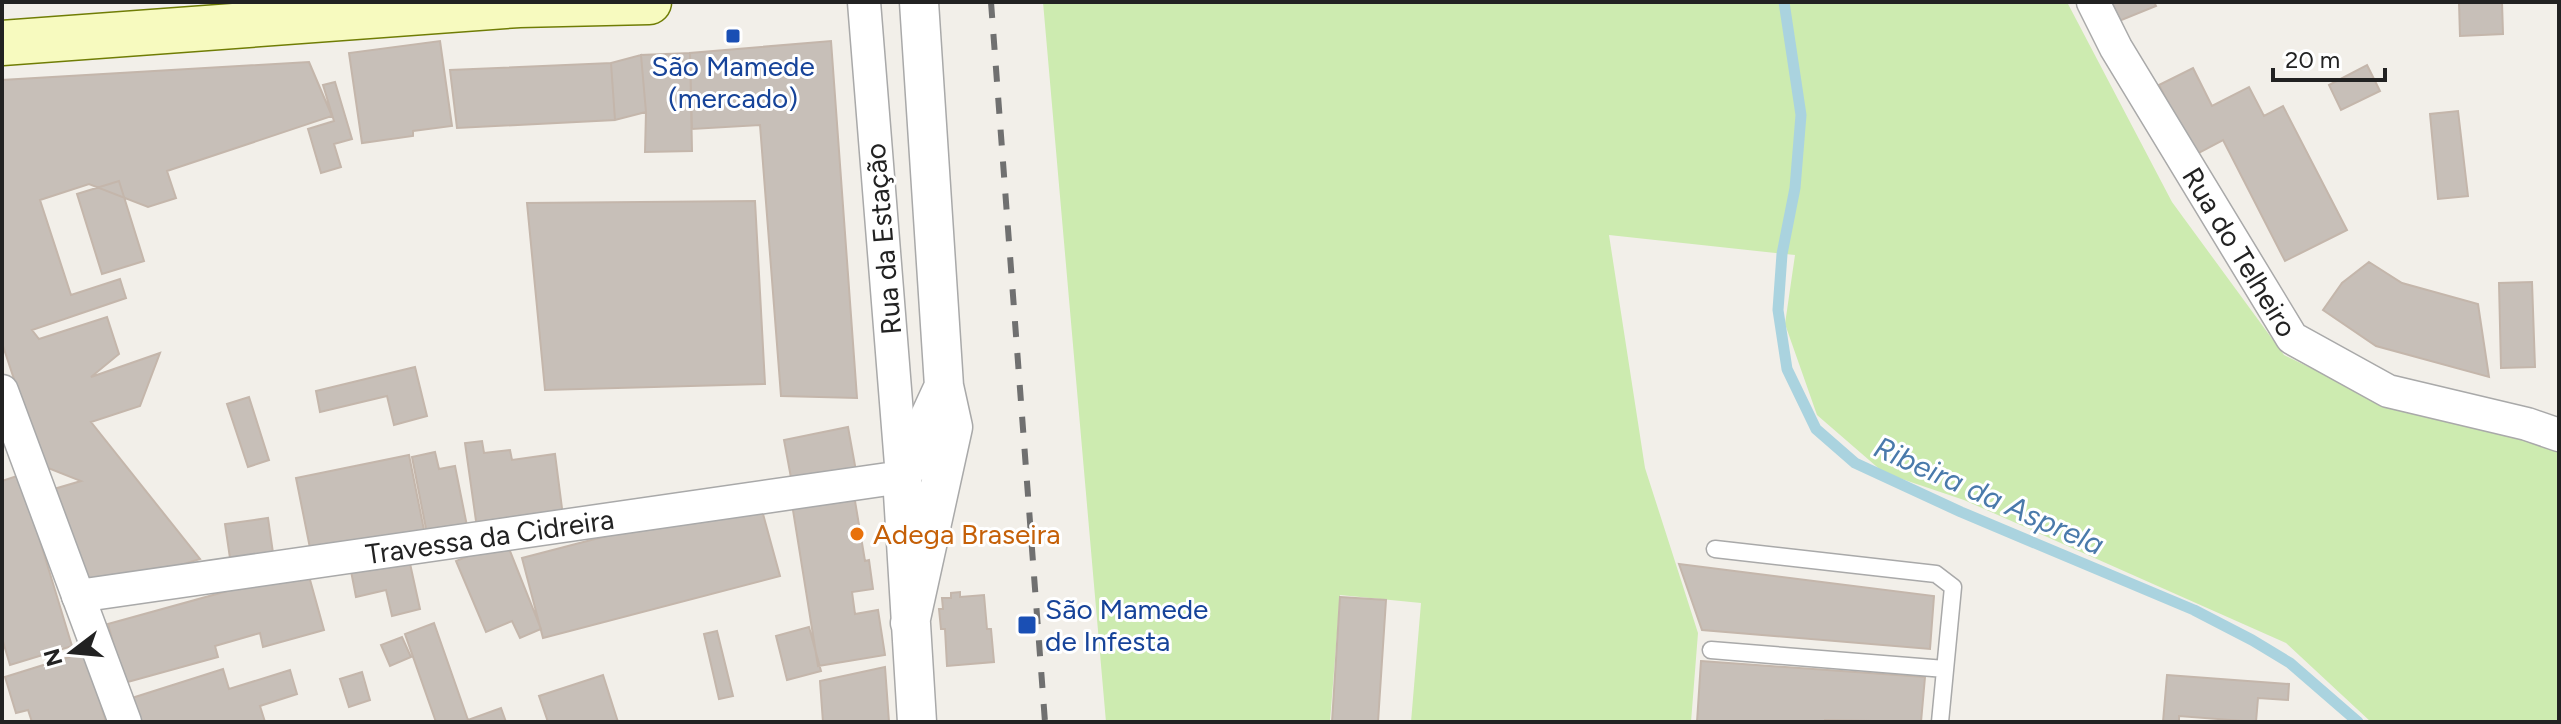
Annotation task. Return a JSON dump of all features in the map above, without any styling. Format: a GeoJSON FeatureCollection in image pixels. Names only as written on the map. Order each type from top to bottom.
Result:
{"type":"FeatureCollection","features":[{"type":"Feature","properties":{"kind":"main road"},"geometry":{"type":"LineString","coordinates":[[2,43],[519,5],[649,2]]}},
{"type":"Feature","properties":{"kind":"street","name":"Rua da Estação"},"geometry":{"type":"LineString","coordinates":[[864,2],[902,477],[917,722]]}},
{"type":"Feature","properties":{"kind":"street","name":"Rua da Estação"},"geometry":{"type":"LineString","coordinates":[[910,623],[953,427],[944,386],[919,2]]}},
{"type":"Feature","properties":{"kind":"street","name":"Rua do Telheiro"},"geometry":{"type":"LineString","coordinates":[[2093,2],[2116,48],[2292,338],[2388,391],[2527,424],[2559,435]]}},
{"type":"Feature","properties":{"kind":"street","name":"Rua da Estação"},"geometry":{"type":"LineString","coordinates":[[902,477],[944,386]]}},
{"type":"Feature","properties":{"kind":"street"},"geometry":{"type":"LineString","coordinates":[[2,391],[125,722]]}},
{"type":"Feature","properties":{"kind":"street","name":"Travessa da Cidreira"},"geometry":{"type":"LineString","coordinates":[[78,596],[902,477]]}},
{"type":"Feature","properties":{"kind":"lane"},"geometry":{"type":"LineString","coordinates":[[1715,549],[1936,574],[1953,587],[1940,722]]}},
{"type":"Feature","properties":{"kind":"lane"},"geometry":{"type":"LineString","coordinates":[[1711,650],[1945,669]]}},
{"type":"Feature","properties":{"kind":"green space"},"geometry":{"type":"Polygon","coordinates":[[[1043,2],[2067,2],[2172,202],[2284,355],[2381,402],[2559,445],[2559,722],[2371,722],[2286,643],[1964,500],[1884,473],[1817,415],[1785,324],[1795,255],[1609,235],[1645,468],[1698,633],[1691,722],[1411,722],[1421,603],[1340,595],[1330,722],[1106,722],[1043,2]]]}},
{"type":"Feature","properties":{"kind":"building"},"geometry":{"type":"Polygon","coordinates":[[[2107,2],[2154,2],[2156,6],[2119,21],[2107,2]]]}},
{"type":"Feature","properties":{"kind":"building"},"geometry":{"type":"Polygon","coordinates":[[[2459,2],[2502,2],[2503,34],[2460,36],[2459,2]]]}},
{"type":"Feature","properties":{"kind":"building"},"geometry":{"type":"Polygon","coordinates":[[[440,41],[452,126],[413,131],[413,136],[362,143],[349,53],[440,41]]]}},
{"type":"Feature","properties":{"kind":"building"},"geometry":{"type":"Polygon","coordinates":[[[831,41],[857,398],[781,396],[760,125],[692,129],[690,53],[831,41]]]}},
{"type":"Feature","properties":{"kind":"building"},"geometry":{"type":"Polygon","coordinates":[[[690,53],[692,151],[645,152],[646,112],[641,55],[690,53]]]}},
{"type":"Feature","properties":{"kind":"building"},"geometry":{"type":"Polygon","coordinates":[[[641,55],[646,112],[615,120],[611,63],[641,55]]]}},
{"type":"Feature","properties":{"kind":"building"},"geometry":{"type":"Polygon","coordinates":[[[309,62],[332,116],[167,171],[176,198],[148,207],[89,184],[40,200],[71,295],[120,279],[126,298],[32,330],[39,339],[107,317],[119,354],[91,377],[160,353],[140,406],[91,422],[200,559],[165,570],[94,602],[54,489],[81,481],[43,466],[2,343],[2,80],[309,62]]]}},
{"type":"Feature","properties":{"kind":"building"},"geometry":{"type":"Polygon","coordinates":[[[611,63],[615,120],[457,128],[450,70],[611,63]]]}},
{"type":"Feature","properties":{"kind":"building"},"geometry":{"type":"Polygon","coordinates":[[[2367,65],[2380,91],[2341,110],[2329,85],[2367,65]]]}},
{"type":"Feature","properties":{"kind":"building"},"geometry":{"type":"Polygon","coordinates":[[[2193,68],[2212,106],[2249,87],[2264,116],[2283,106],[2347,230],[2285,261],[2223,140],[2195,155],[2159,85],[2193,68]]]}},
{"type":"Feature","properties":{"kind":"building"},"geometry":{"type":"Polygon","coordinates":[[[335,82],[352,139],[334,144],[341,167],[321,173],[308,129],[334,121],[323,85],[335,82]]]}},
{"type":"Feature","properties":{"kind":"building"},"geometry":{"type":"Polygon","coordinates":[[[2458,111],[2468,196],[2438,199],[2430,114],[2458,111]]]}},
{"type":"Feature","properties":{"kind":"building"},"geometry":{"type":"Polygon","coordinates":[[[119,181],[144,261],[102,274],[77,194],[119,181]]]}},
{"type":"Feature","properties":{"kind":"building"},"geometry":{"type":"Polygon","coordinates":[[[755,201],[765,384],[545,390],[527,203],[755,201]]]}},
{"type":"Feature","properties":{"kind":"building"},"geometry":{"type":"Polygon","coordinates":[[[2369,262],[2402,283],[2478,304],[2489,377],[2376,346],[2323,310],[2342,283],[2369,262]]]}},
{"type":"Feature","properties":{"kind":"building"},"geometry":{"type":"Polygon","coordinates":[[[2532,282],[2535,367],[2501,368],[2499,283],[2532,282]]]}},
{"type":"Feature","properties":{"kind":"building"},"geometry":{"type":"Polygon","coordinates":[[[415,367],[427,416],[394,425],[387,396],[320,412],[316,391],[415,367]]]}},
{"type":"Feature","properties":{"kind":"building"},"geometry":{"type":"Polygon","coordinates":[[[249,397],[269,460],[248,467],[227,404],[249,397]]]}},
{"type":"Feature","properties":{"kind":"building"},"geometry":{"type":"Polygon","coordinates":[[[848,427],[856,471],[792,483],[784,440],[848,427]]]}},
{"type":"Feature","properties":{"kind":"building"},"geometry":{"type":"Polygon","coordinates":[[[482,441],[484,453],[510,450],[512,460],[555,454],[563,516],[477,528],[465,443],[482,441]]]}},
{"type":"Feature","properties":{"kind":"building"},"geometry":{"type":"Polygon","coordinates":[[[435,452],[439,469],[455,466],[468,531],[428,539],[412,457],[435,452]]]}},
{"type":"Feature","properties":{"kind":"building"},"geometry":{"type":"Polygon","coordinates":[[[409,455],[424,530],[311,553],[296,478],[409,455]]]}},
{"type":"Feature","properties":{"kind":"building"},"geometry":{"type":"Polygon","coordinates":[[[20,475],[72,646],[10,665],[2,638],[2,481],[20,475]]]}},
{"type":"Feature","properties":{"kind":"building"},"geometry":{"type":"Polygon","coordinates":[[[854,495],[873,589],[852,592],[855,614],[878,610],[885,655],[818,666],[792,504],[854,495]]]}},
{"type":"Feature","properties":{"kind":"building"},"geometry":{"type":"Polygon","coordinates":[[[760,503],[780,576],[543,638],[522,558],[664,521],[760,503]]]}},
{"type":"Feature","properties":{"kind":"building"},"geometry":{"type":"Polygon","coordinates":[[[268,518],[274,560],[231,565],[225,524],[268,518]]]}},
{"type":"Feature","properties":{"kind":"building"},"geometry":{"type":"Polygon","coordinates":[[[506,541],[541,629],[520,638],[512,621],[486,632],[456,561],[506,541]]]}},
{"type":"Feature","properties":{"kind":"building"},"geometry":{"type":"Polygon","coordinates":[[[409,559],[420,609],[392,616],[386,590],[356,597],[351,571],[409,559]]]}},
{"type":"Feature","properties":{"kind":"building"},"geometry":{"type":"Polygon","coordinates":[[[1679,564],[1934,596],[1930,649],[1702,630],[1679,564]]]}},
{"type":"Feature","properties":{"kind":"building"},"geometry":{"type":"Polygon","coordinates":[[[307,569],[324,630],[263,647],[260,633],[215,646],[218,657],[124,683],[108,624],[307,569]]]}},
{"type":"Feature","properties":{"kind":"building"},"geometry":{"type":"Polygon","coordinates":[[[960,592],[960,597],[984,595],[994,662],[947,666],[945,629],[941,629],[939,609],[943,609],[942,598],[951,598],[951,593],[960,592]]]}},
{"type":"Feature","properties":{"kind":"building"},"geometry":{"type":"Polygon","coordinates":[[[1340,597],[1386,600],[1378,722],[1332,722],[1340,597]]]}},
{"type":"Feature","properties":{"kind":"building"},"geometry":{"type":"Polygon","coordinates":[[[434,623],[468,720],[501,708],[506,722],[436,722],[405,634],[434,623]]]}},
{"type":"Feature","properties":{"kind":"building"},"geometry":{"type":"Polygon","coordinates":[[[809,627],[821,671],[787,680],[776,636],[809,627]]]}},
{"type":"Feature","properties":{"kind":"building"},"geometry":{"type":"Polygon","coordinates":[[[717,631],[733,696],[719,699],[704,634],[717,631]]]}},
{"type":"Feature","properties":{"kind":"building"},"geometry":{"type":"Polygon","coordinates":[[[402,637],[411,657],[390,666],[381,645],[402,637]]]}},
{"type":"Feature","properties":{"kind":"building"},"geometry":{"type":"Polygon","coordinates":[[[85,652],[106,722],[32,722],[28,710],[16,713],[5,677],[85,652]]]}},
{"type":"Feature","properties":{"kind":"building"},"geometry":{"type":"Polygon","coordinates":[[[1701,661],[1925,677],[1921,722],[1697,722],[1701,661]]]}},
{"type":"Feature","properties":{"kind":"building"},"geometry":{"type":"Polygon","coordinates":[[[885,667],[889,722],[823,722],[820,681],[885,667]]]}},
{"type":"Feature","properties":{"kind":"building"},"geometry":{"type":"Polygon","coordinates":[[[223,669],[229,689],[290,670],[297,694],[260,706],[265,722],[140,722],[132,698],[223,669]]]}},
{"type":"Feature","properties":{"kind":"building"},"geometry":{"type":"Polygon","coordinates":[[[362,672],[370,700],[349,707],[340,679],[362,672]]]}},
{"type":"Feature","properties":{"kind":"building"},"geometry":{"type":"Polygon","coordinates":[[[603,675],[618,722],[548,722],[539,696],[603,675]]]}},
{"type":"Feature","properties":{"kind":"building"},"geometry":{"type":"Polygon","coordinates":[[[2167,675],[2289,684],[2288,700],[2258,698],[2256,722],[2179,716],[2179,722],[2163,722],[2167,675]]]}},
{"type":"Feature","properties":{"kind":"waterway","name":"Ribeira da Asprela"},"geometry":{"type":"LineString","coordinates":[[1784,2],[1801,115],[1795,188],[1782,254],[1778,310],[1787,369],[1816,429],[1855,463],[1961,512],[2194,610],[2252,640],[2290,663],[2358,722]]}},
{"type":"Feature","properties":{"kind":"railway"},"geometry":{"type":"LineString","coordinates":[[991,2],[1045,722]]}},
{"type":"Feature","properties":{"kind":"place","name":"São Mamede (mercado)"},"geometry":{"type":"Point","coordinates":[733,36]}},
{"type":"Feature","properties":{"kind":"place","name":"Adega Braseira"},"geometry":{"type":"Point","coordinates":[857,534]}},
{"type":"Feature","properties":{"kind":"place","name":"São Mamede de Infesta"},"geometry":{"type":"Point","coordinates":[1027,625]}}]}
